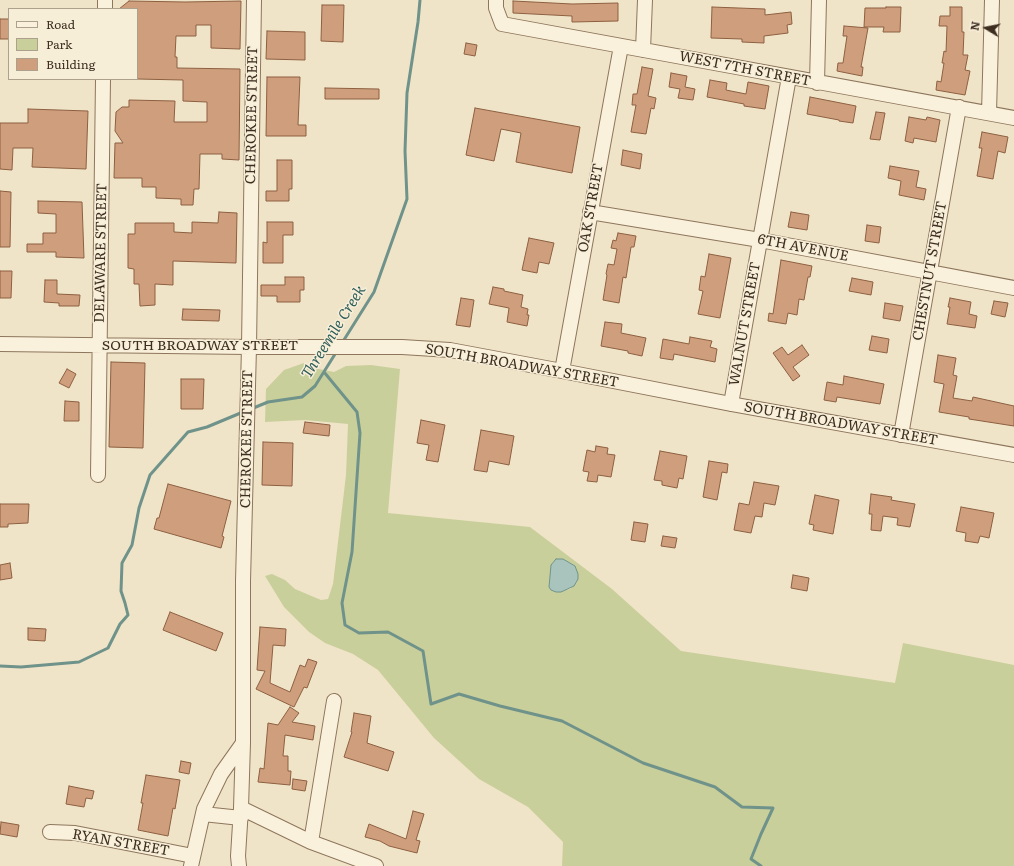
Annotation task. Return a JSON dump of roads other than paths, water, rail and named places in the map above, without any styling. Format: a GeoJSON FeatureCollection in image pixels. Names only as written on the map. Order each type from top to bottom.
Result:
{"type":"FeatureCollection","features":[{"type":"Feature","properties":{"kind":"street","name":"CHEROKEE STREET"},"geometry":{"type":"LineString","coordinates":[[240,866],[238,856],[241,813],[243,581],[249,347],[254,0]]}},
{"type":"Feature","properties":{"kind":"street","name":"WEST 7TH STREET"},"geometry":{"type":"LineString","coordinates":[[496,0],[496,8],[502,24],[1014,118]]}},
{"type":"Feature","properties":{"kind":"street"},"geometry":{"type":"LineString","coordinates":[[643,50],[645,0]]}},
{"type":"Feature","properties":{"kind":"street"},"geometry":{"type":"LineString","coordinates":[[817,83],[819,0]]}},
{"type":"Feature","properties":{"kind":"street"},"geometry":{"type":"LineString","coordinates":[[989,113],[992,0]]}},
{"type":"Feature","properties":{"kind":"street","name":"OAK STREET"},"geometry":{"type":"LineString","coordinates":[[562,371],[620,46]]}},
{"type":"Feature","properties":{"kind":"street","name":"WALNUT STREET"},"geometry":{"type":"LineString","coordinates":[[731,404],[789,77]]}},
{"type":"Feature","properties":{"kind":"street","name":"DELAWARE STREET"},"geometry":{"type":"LineString","coordinates":[[98,475],[104,80]]}},
{"type":"Feature","properties":{"kind":"street","name":"CHESTNUT STREET"},"geometry":{"type":"LineString","coordinates":[[901,435],[959,107]]}},
{"type":"Feature","properties":{"kind":"street","name":"6TH AVENUE"},"geometry":{"type":"LineString","coordinates":[[590,212],[760,240],[1014,288]]}},
{"type":"Feature","properties":{"kind":"street","name":"SOUTH BROADWAY STREET"},"geometry":{"type":"LineString","coordinates":[[0,344],[402,347],[450,350],[731,404],[1014,455]]}},
{"type":"Feature","properties":{"kind":"street"},"geometry":{"type":"LineString","coordinates":[[311,842],[334,701]]}},
{"type":"Feature","properties":{"kind":"street"},"geometry":{"type":"LineString","coordinates":[[192,861],[204,808],[221,774],[242,743]]}},
{"type":"Feature","properties":{"kind":"street"},"geometry":{"type":"LineString","coordinates":[[203,814],[241,813],[311,842],[376,866]]}},
{"type":"Feature","properties":{"kind":"street","name":"RYAN STREET"},"geometry":{"type":"LineString","coordinates":[[50,832],[75,833],[192,861]]}},
{"type":"Feature","properties":{"kind":"water"},"geometry":{"type":"Polygon","coordinates":[[[556,559],[563,559],[575,566],[578,574],[578,579],[574,586],[561,592],[551,590],[549,587],[551,565],[556,559]]]}},
{"type":"Feature","properties":{"kind":"waterway","name":"Threemile Creek"},"geometry":{"type":"LineString","coordinates":[[342,343],[374,292],[407,199],[405,151],[407,93],[420,0]]}},
{"type":"Feature","properties":{"kind":"waterway","name":"Threemile Creek"},"geometry":{"type":"LineString","coordinates":[[251,409],[268,402],[302,397],[315,386],[337,351]]}},
{"type":"Feature","properties":{"kind":"waterway"},"geometry":{"type":"LineString","coordinates":[[324,372],[357,412],[360,433],[352,552],[342,603],[345,625],[359,633],[388,632],[423,651],[431,704],[459,694],[500,706],[562,721],[643,763],[715,787],[742,807],[773,808],[751,859],[761,866]]}},
{"type":"Feature","properties":{"kind":"waterway","name":"Threemile Creek"},"geometry":{"type":"LineString","coordinates":[[0,666],[21,667],[79,662],[108,648],[120,624],[128,615],[121,591],[122,563],[132,545],[139,508],[150,475],[188,432],[207,427],[243,412]]}}]}
